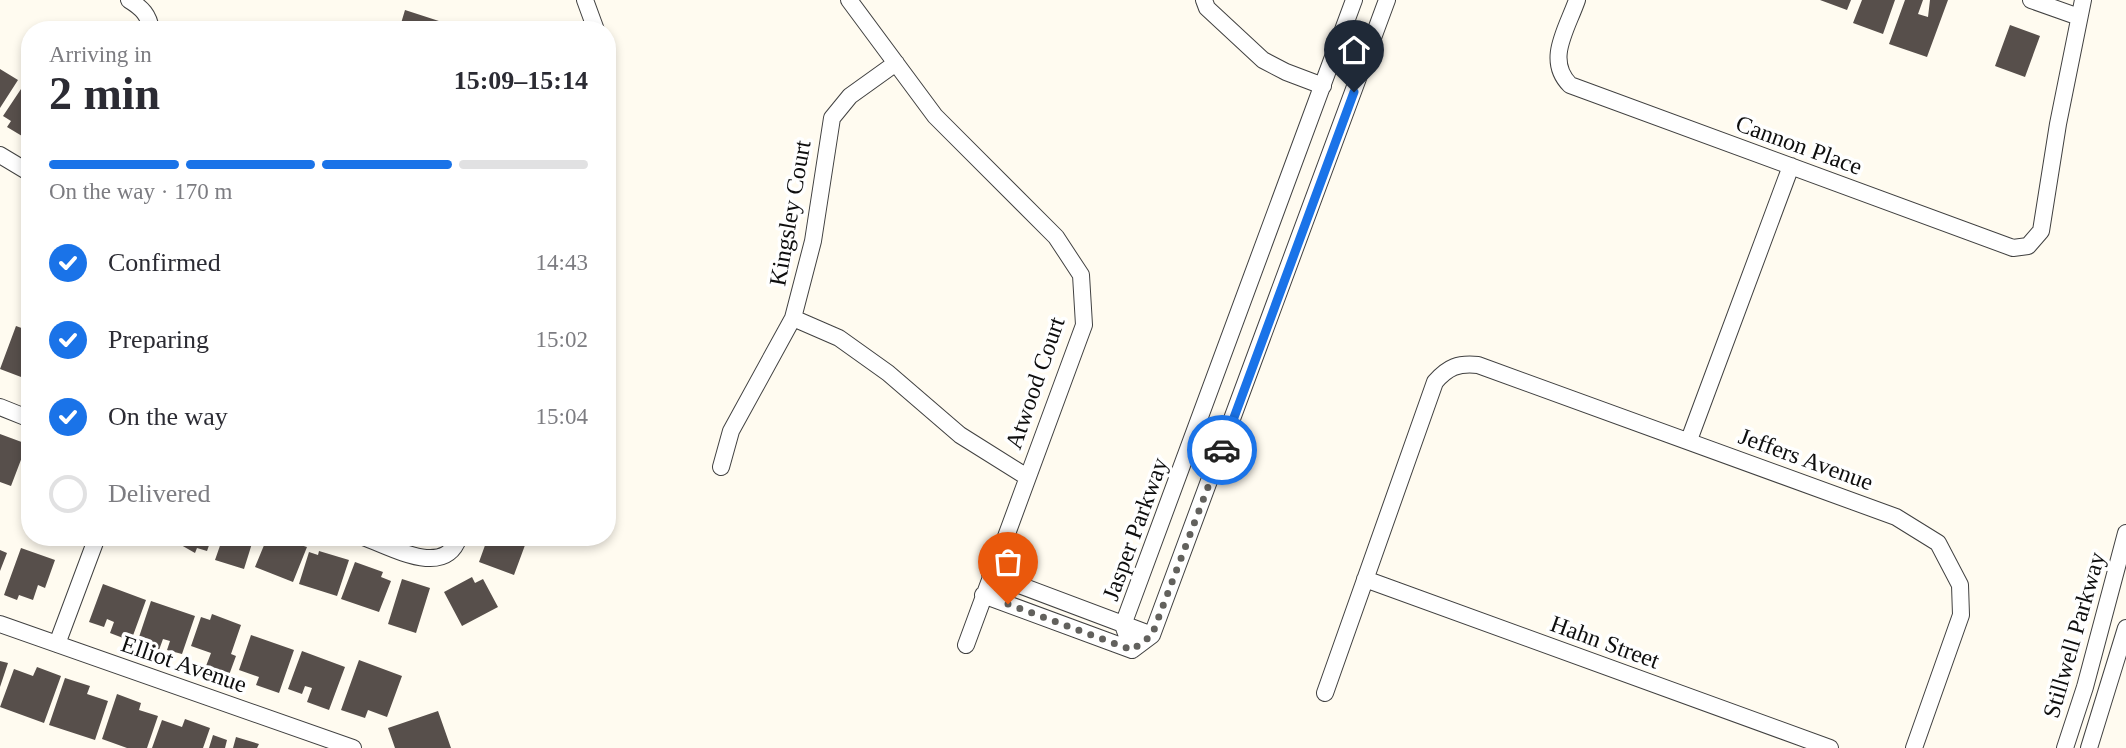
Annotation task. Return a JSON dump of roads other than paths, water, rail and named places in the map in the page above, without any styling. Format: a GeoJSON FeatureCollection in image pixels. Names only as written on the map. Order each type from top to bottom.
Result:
{"type":"FeatureCollection","features":[{"type":"Feature","properties":{"kind":"street"},"geometry":{"type":"LineString","coordinates":[[129,0],[141,7],[150,21]]}},
{"type":"Feature","properties":{"kind":"street"},"geometry":{"type":"LineString","coordinates":[[585,0],[593,21]]}},
{"type":"Feature","properties":{"kind":"street","name":"Atwood Court"},"geometry":{"type":"LineString","coordinates":[[849,0],[935,116],[1056,237],[1081,275],[1084,325],[966,645]]}},
{"type":"Feature","properties":{"kind":"street"},"geometry":{"type":"LineString","coordinates":[[1204,0],[1208,8],[1264,60],[1286,72],[1323,86]]}},
{"type":"Feature","properties":{"kind":"street","name":"Jasper Parkway"},"geometry":{"type":"LineString","coordinates":[[1132,650],[1123,625],[1354,0]]}},
{"type":"Feature","properties":{"kind":"street"},"geometry":{"type":"LineString","coordinates":[[983,595],[1132,650],[1152,635],[1387,0]]}},
{"type":"Feature","properties":{"kind":"street","name":"Cannon Place"},"geometry":{"type":"LineString","coordinates":[[1577,0],[1556,59],[1559,74],[1570,85],[2013,248],[2028,246],[2041,231],[2057,124],[2078,17]]}},
{"type":"Feature","properties":{"kind":"street"},"geometry":{"type":"LineString","coordinates":[[2031,0],[2078,17],[2083,0]]}},
{"type":"Feature","properties":{"kind":"street","name":"Kingsley Court"},"geometry":{"type":"LineString","coordinates":[[721,467],[731,431],[793,318],[813,241],[827,135],[832,118],[850,96],[896,63]]}},
{"type":"Feature","properties":{"kind":"street"},"geometry":{"type":"LineString","coordinates":[[0,155],[21,168]]}},
{"type":"Feature","properties":{"kind":"street"},"geometry":{"type":"LineString","coordinates":[[1689,440],[1791,166]]}},
{"type":"Feature","properties":{"kind":"street"},"geometry":{"type":"LineString","coordinates":[[793,318],[839,338],[888,373],[960,435],[1027,477]]}},
{"type":"Feature","properties":{"kind":"street","name":"Jeffers Avenue"},"geometry":{"type":"LineString","coordinates":[[1365,579],[1435,382],[1447,369],[1462,363],[1478,365],[1896,517],[1938,543],[1960,585],[1961,615],[1914,748]]}},
{"type":"Feature","properties":{"kind":"street"},"geometry":{"type":"LineString","coordinates":[[0,407],[21,415]]}},
{"type":"Feature","properties":{"kind":"street","name":"Stillwell Parkway"},"geometry":{"type":"LineString","coordinates":[[2065,748],[2089,673],[2126,533]]}},
{"type":"Feature","properties":{"kind":"street"},"geometry":{"type":"LineString","coordinates":[[57,644],[94,546]]}},
{"type":"Feature","properties":{"kind":"street"},"geometry":{"type":"LineString","coordinates":[[388,546],[428,560],[445,557],[457,546]]}},
{"type":"Feature","properties":{"kind":"street"},"geometry":{"type":"LineString","coordinates":[[990,574],[1152,635]]}},
{"type":"Feature","properties":{"kind":"street"},"geometry":{"type":"LineString","coordinates":[[1325,693],[1365,579]]}},
{"type":"Feature","properties":{"kind":"street","name":"Hahn Street"},"geometry":{"type":"LineString","coordinates":[[1365,579],[1830,748]]}},
{"type":"Feature","properties":{"kind":"street","name":"Elliot Avenue"},"geometry":{"type":"LineString","coordinates":[[0,624],[353,748]]}},
{"type":"Feature","properties":{"kind":"street","name":"Stillwell Parkway"},"geometry":{"type":"LineString","coordinates":[[2089,748],[2126,628]]}}]}
